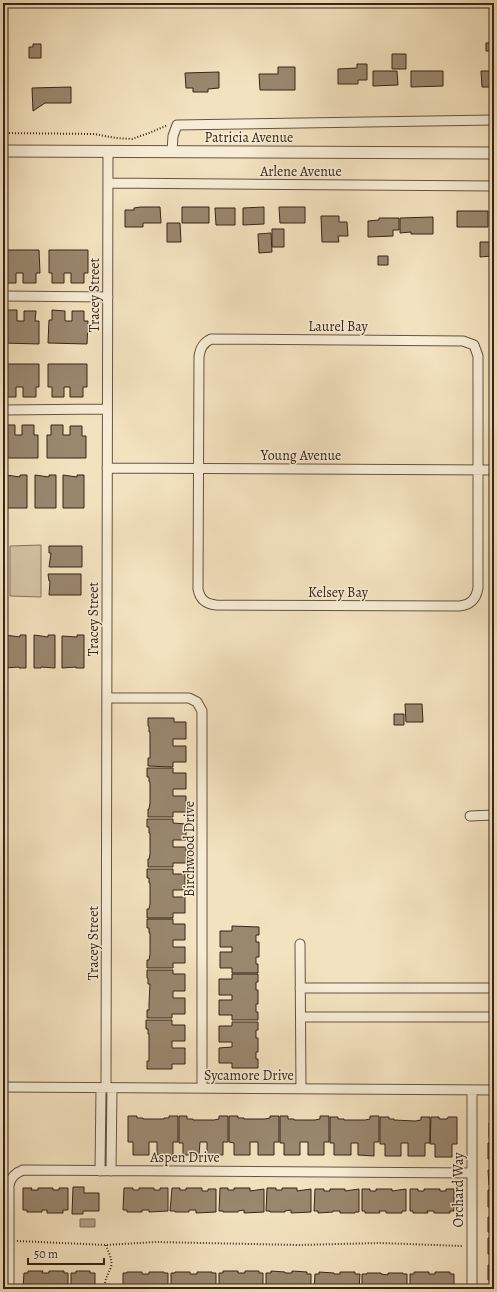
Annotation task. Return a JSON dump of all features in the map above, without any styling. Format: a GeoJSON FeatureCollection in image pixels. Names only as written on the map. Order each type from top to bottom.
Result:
{"type":"FeatureCollection","features":[{"type":"Feature","properties":{"kind":"street"},"geometry":{"type":"LineString","coordinates":[[172,151],[173,136],[177,124],[494,120]]}},
{"type":"Feature","properties":{"kind":"street","name":"Patricia Avenue"},"geometry":{"type":"LineString","coordinates":[[3,151],[494,153]]}},
{"type":"Feature","properties":{"kind":"street","name":"Tracey Street"},"geometry":{"type":"LineString","coordinates":[[106,1088],[108,151]]}},
{"type":"Feature","properties":{"kind":"street","name":"Arlene Avenue"},"geometry":{"type":"LineString","coordinates":[[108,183],[494,186]]}},
{"type":"Feature","properties":{"kind":"street"},"geometry":{"type":"LineString","coordinates":[[3,296],[108,297]]}},
{"type":"Feature","properties":{"kind":"street","name":"Laurel Bay"},"geometry":{"type":"LineString","coordinates":[[198,469],[199,354],[204,343],[211,339],[216,339],[463,341],[471,343],[476,348],[478,356],[478,470]]}},
{"type":"Feature","properties":{"kind":"street"},"geometry":{"type":"LineString","coordinates":[[3,410],[107,409]]}},
{"type":"Feature","properties":{"kind":"street","name":"Young Avenue"},"geometry":{"type":"LineString","coordinates":[[107,468],[494,470]]}},
{"type":"Feature","properties":{"kind":"street","name":"Kelsey Bay"},"geometry":{"type":"LineString","coordinates":[[198,469],[198,589],[201,598],[207,603],[216,605],[451,606],[468,604],[472,602],[477,592],[478,470]]}},
{"type":"Feature","properties":{"kind":"street","name":"Birchwood Drive"},"geometry":{"type":"LineString","coordinates":[[107,698],[189,698],[197,702],[202,711],[202,1088]]}},
{"type":"Feature","properties":{"kind":"street"},"geometry":{"type":"LineString","coordinates":[[470,816],[494,815]]}},
{"type":"Feature","properties":{"kind":"street"},"geometry":{"type":"LineString","coordinates":[[300,944],[302,1089]]}},
{"type":"Feature","properties":{"kind":"street"},"geometry":{"type":"LineString","coordinates":[[300,988],[494,988]]}},
{"type":"Feature","properties":{"kind":"street"},"geometry":{"type":"LineString","coordinates":[[301,1017],[494,1017]]}},
{"type":"Feature","properties":{"kind":"street","name":"Sycamore Drive"},"geometry":{"type":"LineString","coordinates":[[3,1087],[494,1090]]}},
{"type":"Feature","properties":{"kind":"street"},"geometry":{"type":"LineString","coordinates":[[100,1171],[106,1088]]}},
{"type":"Feature","properties":{"kind":"street"},"geometry":{"type":"LineString","coordinates":[[106,1088],[111,1171]]}},
{"type":"Feature","properties":{"kind":"street","name":"Orchard Way"},"geometry":{"type":"LineString","coordinates":[[472,1090],[472,1289]]}},
{"type":"Feature","properties":{"kind":"street","name":"Aspen Drive"},"geometry":{"type":"LineString","coordinates":[[9,1289],[9,1185],[11,1178],[22,1170],[472,1173]]}},
{"type":"Feature","properties":{"kind":"path"},"geometry":{"type":"LineString","coordinates":[[3,133],[94,134],[132,139],[149,134],[164,126],[177,124]]}},
{"type":"Feature","properties":{"kind":"path"},"geometry":{"type":"LineString","coordinates":[[8,1240],[106,1245],[156,1242],[299,1245],[380,1243],[472,1247]]}},
{"type":"Feature","properties":{"kind":"path"},"geometry":{"type":"LineString","coordinates":[[105,1289],[105,1279],[111,1267],[111,1256],[106,1245]]}},
{"type":"Feature","properties":{"kind":"shaded area"},"geometry":{"type":"Polygon","coordinates":[[[41,545],[41,597],[10,596],[10,546],[41,545]]]}},
{"type":"Feature","properties":{"kind":"shaded area"},"geometry":{"type":"Polygon","coordinates":[[[80,1219],[95,1219],[95,1227],[80,1227],[80,1219]]]}},
{"type":"Feature","properties":{"kind":"building"},"geometry":{"type":"Polygon","coordinates":[[[486,43],[494,43],[494,51],[486,51],[486,43]]]}},
{"type":"Feature","properties":{"kind":"building"},"geometry":{"type":"Polygon","coordinates":[[[33,44],[41,44],[41,58],[29,58],[29,47],[33,47],[33,44]]]}},
{"type":"Feature","properties":{"kind":"building"},"geometry":{"type":"Polygon","coordinates":[[[392,54],[406,54],[406,69],[392,69],[392,54]]]}},
{"type":"Feature","properties":{"kind":"building"},"geometry":{"type":"Polygon","coordinates":[[[357,64],[367,64],[367,80],[358,80],[358,84],[338,84],[338,69],[357,68],[357,64]]]}},
{"type":"Feature","properties":{"kind":"building"},"geometry":{"type":"Polygon","coordinates":[[[278,67],[295,67],[295,90],[260,90],[259,74],[278,74],[278,67]]]}},
{"type":"Feature","properties":{"kind":"building"},"geometry":{"type":"Polygon","coordinates":[[[373,71],[397,71],[398,85],[373,86],[373,71]]]}},
{"type":"Feature","properties":{"kind":"building"},"geometry":{"type":"Polygon","coordinates":[[[411,71],[443,71],[443,86],[411,87],[411,71]]]}},
{"type":"Feature","properties":{"kind":"building"},"geometry":{"type":"Polygon","coordinates":[[[481,71],[494,71],[494,87],[482,87],[481,71]]]}},
{"type":"Feature","properties":{"kind":"building"},"geometry":{"type":"Polygon","coordinates":[[[219,72],[219,88],[208,89],[208,92],[193,92],[193,88],[186,88],[185,73],[219,72]]]}},
{"type":"Feature","properties":{"kind":"building"},"geometry":{"type":"Polygon","coordinates":[[[71,87],[71,103],[45,103],[33,111],[32,88],[71,87]]]}},
{"type":"Feature","properties":{"kind":"building"},"geometry":{"type":"Polygon","coordinates":[[[160,207],[161,223],[143,223],[143,227],[125,227],[125,210],[134,210],[134,208],[160,207]]]}},
{"type":"Feature","properties":{"kind":"building"},"geometry":{"type":"Polygon","coordinates":[[[182,207],[209,207],[209,223],[182,223],[182,207]]]}},
{"type":"Feature","properties":{"kind":"building"},"geometry":{"type":"Polygon","coordinates":[[[264,207],[264,224],[243,225],[243,208],[264,207]]]}},
{"type":"Feature","properties":{"kind":"building"},"geometry":{"type":"Polygon","coordinates":[[[279,207],[305,207],[305,223],[280,223],[279,207]]]}},
{"type":"Feature","properties":{"kind":"building"},"geometry":{"type":"Polygon","coordinates":[[[215,208],[235,208],[235,225],[216,225],[215,208]]]}},
{"type":"Feature","properties":{"kind":"building"},"geometry":{"type":"Polygon","coordinates":[[[457,211],[488,211],[488,227],[457,227],[457,211]]]}},
{"type":"Feature","properties":{"kind":"building"},"geometry":{"type":"Polygon","coordinates":[[[321,216],[339,216],[339,222],[347,222],[348,236],[338,236],[339,242],[322,242],[321,216]]]}},
{"type":"Feature","properties":{"kind":"building"},"geometry":{"type":"Polygon","coordinates":[[[433,217],[433,234],[411,234],[411,232],[400,233],[400,218],[433,217]]]}},
{"type":"Feature","properties":{"kind":"building"},"geometry":{"type":"Polygon","coordinates":[[[379,218],[399,218],[399,230],[393,230],[393,236],[368,237],[368,221],[379,220],[379,218]]]}},
{"type":"Feature","properties":{"kind":"building"},"geometry":{"type":"Polygon","coordinates":[[[167,223],[180,223],[181,242],[167,242],[167,223]]]}},
{"type":"Feature","properties":{"kind":"building"},"geometry":{"type":"Polygon","coordinates":[[[272,229],[284,229],[284,247],[272,247],[272,229]]]}},
{"type":"Feature","properties":{"kind":"building"},"geometry":{"type":"Polygon","coordinates":[[[271,233],[272,252],[259,253],[258,234],[271,233]]]}},
{"type":"Feature","properties":{"kind":"building"},"geometry":{"type":"Polygon","coordinates":[[[480,242],[492,242],[492,256],[480,257],[480,242]]]}},
{"type":"Feature","properties":{"kind":"building"},"geometry":{"type":"Polygon","coordinates":[[[3,250],[39,250],[40,273],[36,273],[36,283],[23,283],[23,273],[16,273],[16,283],[4,283],[3,250]]]}},
{"type":"Feature","properties":{"kind":"building"},"geometry":{"type":"Polygon","coordinates":[[[49,250],[88,250],[88,273],[84,273],[84,283],[71,283],[71,273],[64,273],[64,283],[52,283],[52,273],[49,273],[49,250]]]}},
{"type":"Feature","properties":{"kind":"building"},"geometry":{"type":"Polygon","coordinates":[[[378,256],[388,256],[388,265],[378,265],[378,256]]]}},
{"type":"Feature","properties":{"kind":"building"},"geometry":{"type":"Polygon","coordinates":[[[4,310],[17,310],[17,321],[24,321],[24,311],[36,311],[35,321],[39,321],[39,344],[3,343],[4,310]]]}},
{"type":"Feature","properties":{"kind":"building"},"geometry":{"type":"Polygon","coordinates":[[[52,310],[65,311],[65,321],[72,321],[72,311],[84,311],[84,321],[88,321],[87,344],[48,343],[49,320],[52,320],[52,310]]]}},
{"type":"Feature","properties":{"kind":"building"},"geometry":{"type":"Polygon","coordinates":[[[3,364],[39,364],[39,387],[36,387],[36,397],[23,397],[23,387],[16,387],[16,397],[4,397],[3,364]]]}},
{"type":"Feature","properties":{"kind":"building"},"geometry":{"type":"Polygon","coordinates":[[[48,364],[87,364],[87,387],[83,387],[83,397],[70,397],[70,387],[64,387],[64,397],[52,397],[52,387],[48,387],[48,364]]]}},
{"type":"Feature","properties":{"kind":"building"},"geometry":{"type":"Polygon","coordinates":[[[3,425],[15,425],[15,435],[22,435],[22,425],[34,425],[34,435],[38,435],[38,458],[3,458],[3,425]]]}},
{"type":"Feature","properties":{"kind":"building"},"geometry":{"type":"Polygon","coordinates":[[[51,425],[63,425],[63,435],[70,435],[70,426],[82,426],[82,436],[86,436],[86,458],[47,458],[47,435],[51,435],[51,425]]]}},
{"type":"Feature","properties":{"kind":"building"},"geometry":{"type":"Polygon","coordinates":[[[6,475],[20,477],[20,475],[27,475],[27,508],[6,508],[6,475]]]}},
{"type":"Feature","properties":{"kind":"building"},"geometry":{"type":"Polygon","coordinates":[[[35,475],[49,477],[49,475],[56,475],[56,508],[35,508],[35,475]]]}},
{"type":"Feature","properties":{"kind":"building"},"geometry":{"type":"Polygon","coordinates":[[[63,475],[77,477],[77,475],[84,475],[84,508],[63,508],[63,475]]]}},
{"type":"Feature","properties":{"kind":"building"},"geometry":{"type":"Polygon","coordinates":[[[49,546],[82,546],[82,567],[49,567],[51,553],[49,553],[49,546]]]}},
{"type":"Feature","properties":{"kind":"building"},"geometry":{"type":"Polygon","coordinates":[[[48,574],[81,574],[81,595],[49,595],[50,581],[48,574]]]}},
{"type":"Feature","properties":{"kind":"building"},"geometry":{"type":"Polygon","coordinates":[[[5,635],[20,637],[20,635],[26,635],[26,668],[5,668],[5,635]]]}},
{"type":"Feature","properties":{"kind":"building"},"geometry":{"type":"Polygon","coordinates":[[[34,635],[48,637],[48,635],[55,635],[55,668],[34,668],[34,635]]]}},
{"type":"Feature","properties":{"kind":"building"},"geometry":{"type":"Polygon","coordinates":[[[77,635],[84,635],[84,668],[62,668],[62,636],[77,637],[77,635]]]}},
{"type":"Feature","properties":{"kind":"building"},"geometry":{"type":"Polygon","coordinates":[[[405,704],[422,704],[423,722],[406,722],[405,704]]]}},
{"type":"Feature","properties":{"kind":"building"},"geometry":{"type":"Polygon","coordinates":[[[394,714],[404,714],[404,725],[394,725],[394,714]]]}},
{"type":"Feature","properties":{"kind":"building"},"geometry":{"type":"Polygon","coordinates":[[[148,718],[174,718],[174,722],[186,722],[186,739],[173,739],[173,746],[186,746],[186,762],[173,762],[173,767],[148,766],[148,758],[150,758],[150,732],[148,718]]]}},
{"type":"Feature","properties":{"kind":"building"},"geometry":{"type":"Polygon","coordinates":[[[147,768],[173,768],[173,773],[186,773],[186,789],[173,789],[173,796],[186,796],[186,812],[173,812],[173,817],[148,817],[150,782],[149,777],[147,777],[147,768]]]}},
{"type":"Feature","properties":{"kind":"building"},"geometry":{"type":"Polygon","coordinates":[[[147,819],[173,819],[173,823],[186,824],[186,840],[173,840],[173,847],[186,847],[186,863],[173,863],[173,867],[148,867],[148,859],[150,854],[150,833],[149,827],[147,827],[147,819]]]}},
{"type":"Feature","properties":{"kind":"building"},"geometry":{"type":"Polygon","coordinates":[[[147,869],[173,869],[173,874],[185,874],[185,890],[173,890],[173,897],[185,897],[185,913],[173,913],[173,918],[147,918],[147,909],[149,909],[150,904],[150,883],[149,878],[147,878],[147,869]]]}},
{"type":"Feature","properties":{"kind":"building"},"geometry":{"type":"Polygon","coordinates":[[[147,919],[173,919],[173,924],[185,924],[185,940],[173,940],[173,947],[185,947],[185,963],[173,963],[173,968],[147,968],[147,960],[149,960],[150,954],[150,933],[149,928],[147,928],[147,919]]]}},
{"type":"Feature","properties":{"kind":"building"},"geometry":{"type":"Polygon","coordinates":[[[232,926],[259,927],[259,935],[256,935],[256,942],[259,942],[259,957],[256,957],[258,973],[232,973],[232,968],[220,968],[220,952],[232,952],[232,947],[220,947],[220,931],[232,931],[232,926]]]}},
{"type":"Feature","properties":{"kind":"building"},"geometry":{"type":"Polygon","coordinates":[[[147,970],[173,970],[173,974],[185,974],[185,991],[173,991],[173,998],[185,998],[185,1014],[172,1014],[172,1018],[147,1018],[147,1010],[149,1010],[150,984],[148,984],[147,970]]]}},
{"type":"Feature","properties":{"kind":"building"},"geometry":{"type":"Polygon","coordinates":[[[232,974],[258,974],[256,990],[258,990],[258,1004],[256,1004],[256,1012],[258,1012],[258,1020],[232,1020],[232,1015],[219,1015],[219,1000],[232,1000],[232,995],[219,995],[219,979],[232,979],[232,974]]]}},
{"type":"Feature","properties":{"kind":"building"},"geometry":{"type":"Polygon","coordinates":[[[146,1020],[172,1020],[172,1025],[185,1025],[185,1041],[172,1041],[172,1048],[185,1048],[185,1064],[172,1064],[172,1069],[147,1069],[147,1061],[149,1061],[149,1034],[148,1029],[146,1029],[146,1020]]]}},
{"type":"Feature","properties":{"kind":"building"},"geometry":{"type":"Polygon","coordinates":[[[232,1022],[258,1022],[256,1038],[258,1038],[258,1052],[256,1052],[256,1059],[258,1059],[258,1068],[232,1068],[232,1063],[219,1063],[219,1048],[232,1047],[232,1042],[219,1042],[219,1026],[232,1026],[232,1022]]]}},
{"type":"Feature","properties":{"kind":"building"},"geometry":{"type":"Polygon","coordinates":[[[128,1116],[137,1116],[137,1118],[143,1119],[164,1119],[169,1118],[169,1116],[178,1116],[178,1142],[173,1142],[173,1155],[157,1155],[157,1142],[149,1142],[149,1155],[133,1155],[133,1142],[128,1142],[128,1116]]]}},
{"type":"Feature","properties":{"kind":"building"},"geometry":{"type":"Polygon","coordinates":[[[179,1116],[187,1116],[187,1119],[193,1120],[214,1120],[219,1119],[219,1116],[228,1116],[228,1142],[223,1142],[223,1155],[207,1155],[207,1142],[200,1142],[199,1155],[183,1155],[183,1143],[179,1143],[179,1116]]]}},
{"type":"Feature","properties":{"kind":"building"},"geometry":{"type":"Polygon","coordinates":[[[229,1116],[238,1116],[238,1118],[244,1119],[265,1119],[270,1118],[270,1116],[279,1116],[279,1142],[274,1142],[274,1155],[258,1155],[258,1142],[250,1142],[250,1155],[234,1155],[234,1143],[229,1142],[229,1116]]]}},
{"type":"Feature","properties":{"kind":"building"},"geometry":{"type":"Polygon","coordinates":[[[280,1116],[288,1116],[288,1119],[294,1120],[315,1120],[320,1119],[320,1116],[329,1116],[329,1142],[324,1142],[324,1155],[308,1155],[308,1142],[300,1142],[300,1155],[284,1155],[284,1143],[280,1143],[280,1116]]]}},
{"type":"Feature","properties":{"kind":"building"},"geometry":{"type":"Polygon","coordinates":[[[370,1116],[379,1116],[379,1142],[374,1142],[374,1156],[358,1155],[358,1143],[351,1143],[351,1155],[334,1155],[334,1143],[330,1143],[330,1117],[338,1117],[338,1119],[344,1120],[365,1120],[370,1119],[370,1116]]]}},
{"type":"Feature","properties":{"kind":"building"},"geometry":{"type":"Polygon","coordinates":[[[380,1117],[389,1117],[389,1119],[394,1120],[415,1121],[421,1120],[421,1117],[430,1117],[430,1143],[425,1143],[425,1156],[408,1156],[408,1143],[401,1143],[401,1156],[385,1156],[385,1144],[380,1144],[380,1117]]]}},
{"type":"Feature","properties":{"kind":"building"},"geometry":{"type":"Polygon","coordinates":[[[431,1117],[447,1119],[448,1117],[457,1117],[457,1144],[452,1144],[452,1157],[435,1157],[435,1144],[430,1144],[431,1117]]]}},
{"type":"Feature","properties":{"kind":"building"},"geometry":{"type":"Polygon","coordinates":[[[489,1123],[494,1123],[494,1138],[489,1138],[489,1123]]]}},
{"type":"Feature","properties":{"kind":"building"},"geometry":{"type":"Polygon","coordinates":[[[488,1143],[494,1143],[494,1159],[488,1159],[488,1143]]]}},
{"type":"Feature","properties":{"kind":"building"},"geometry":{"type":"Polygon","coordinates":[[[488,1170],[494,1170],[494,1185],[489,1185],[488,1170]]]}},
{"type":"Feature","properties":{"kind":"building"},"geometry":{"type":"Polygon","coordinates":[[[73,1187],[84,1187],[84,1193],[99,1193],[99,1211],[83,1211],[83,1214],[72,1214],[73,1187]]]}},
{"type":"Feature","properties":{"kind":"building"},"geometry":{"type":"Polygon","coordinates":[[[23,1188],[38,1190],[38,1188],[53,1188],[53,1190],[59,1190],[59,1188],[68,1188],[68,1210],[63,1210],[63,1213],[47,1213],[47,1210],[42,1210],[42,1212],[27,1212],[27,1210],[23,1210],[23,1188]]]}},
{"type":"Feature","properties":{"kind":"building"},"geometry":{"type":"Polygon","coordinates":[[[124,1188],[139,1190],[139,1188],[154,1188],[154,1190],[160,1190],[160,1188],[168,1188],[168,1211],[149,1212],[149,1210],[142,1210],[142,1212],[127,1212],[127,1210],[123,1210],[124,1188]]]}},
{"type":"Feature","properties":{"kind":"building"},"geometry":{"type":"Polygon","coordinates":[[[172,1188],[186,1190],[186,1188],[202,1188],[202,1191],[216,1189],[216,1212],[196,1213],[196,1210],[189,1210],[189,1212],[170,1211],[172,1188]]]}},
{"type":"Feature","properties":{"kind":"building"},"geometry":{"type":"Polygon","coordinates":[[[220,1188],[234,1190],[234,1188],[250,1188],[250,1191],[264,1189],[264,1212],[244,1213],[244,1210],[238,1212],[219,1211],[220,1188]]]}},
{"type":"Feature","properties":{"kind":"building"},"geometry":{"type":"Polygon","coordinates":[[[267,1188],[282,1190],[282,1188],[297,1188],[297,1191],[311,1189],[311,1212],[291,1213],[291,1210],[285,1212],[266,1211],[267,1188]]]}},
{"type":"Feature","properties":{"kind":"building"},"geometry":{"type":"Polygon","coordinates":[[[315,1189],[330,1191],[330,1189],[345,1189],[345,1191],[359,1189],[359,1212],[340,1213],[340,1211],[333,1211],[318,1213],[318,1211],[314,1211],[315,1189]]]}},
{"type":"Feature","properties":{"kind":"building"},"geometry":{"type":"Polygon","coordinates":[[[362,1189],[376,1191],[376,1189],[392,1189],[392,1191],[406,1189],[406,1211],[402,1211],[402,1213],[386,1213],[386,1211],[379,1211],[380,1213],[365,1213],[365,1211],[362,1211],[362,1189]]]}},
{"type":"Feature","properties":{"kind":"building"},"geometry":{"type":"Polygon","coordinates":[[[410,1189],[424,1191],[424,1189],[440,1189],[440,1191],[446,1191],[446,1189],[454,1189],[454,1211],[450,1211],[450,1213],[434,1213],[434,1211],[427,1211],[428,1213],[413,1213],[413,1211],[410,1211],[410,1189]]]}},
{"type":"Feature","properties":{"kind":"building"},"geometry":{"type":"Polygon","coordinates":[[[488,1190],[494,1190],[494,1207],[488,1207],[488,1190]]]}},
{"type":"Feature","properties":{"kind":"building"},"geometry":{"type":"Polygon","coordinates":[[[488,1217],[494,1217],[494,1232],[488,1232],[488,1217]]]}},
{"type":"Feature","properties":{"kind":"building"},"geometry":{"type":"Polygon","coordinates":[[[488,1238],[494,1238],[494,1254],[488,1254],[488,1238]]]}},
{"type":"Feature","properties":{"kind":"building"},"geometry":{"type":"Polygon","coordinates":[[[488,1265],[494,1265],[494,1280],[488,1280],[488,1265]]]}},
{"type":"Feature","properties":{"kind":"building"},"geometry":{"type":"Polygon","coordinates":[[[28,1271],[43,1271],[42,1273],[49,1273],[49,1271],[64,1271],[64,1273],[68,1273],[68,1289],[23,1289],[24,1273],[28,1273],[28,1271]]]}},
{"type":"Feature","properties":{"kind":"building"},"geometry":{"type":"Polygon","coordinates":[[[76,1271],[90,1271],[90,1273],[95,1273],[95,1289],[71,1289],[71,1273],[76,1273],[76,1271]]]}},
{"type":"Feature","properties":{"kind":"building"},"geometry":{"type":"Polygon","coordinates":[[[223,1271],[238,1271],[238,1273],[245,1273],[245,1271],[259,1271],[259,1273],[263,1273],[263,1289],[219,1289],[219,1273],[223,1273],[223,1271]]]}},
{"type":"Feature","properties":{"kind":"building"},"geometry":{"type":"Polygon","coordinates":[[[271,1271],[285,1273],[292,1273],[292,1271],[307,1272],[307,1274],[311,1274],[311,1289],[266,1289],[266,1273],[271,1273],[271,1271]]]}},
{"type":"Feature","properties":{"kind":"building"},"geometry":{"type":"Polygon","coordinates":[[[142,1272],[142,1274],[149,1274],[149,1272],[168,1273],[168,1289],[123,1289],[123,1273],[142,1272]]]}},
{"type":"Feature","properties":{"kind":"building"},"geometry":{"type":"Polygon","coordinates":[[[190,1272],[190,1274],[197,1274],[197,1272],[216,1273],[216,1289],[171,1289],[171,1273],[190,1272]]]}},
{"type":"Feature","properties":{"kind":"building"},"geometry":{"type":"Polygon","coordinates":[[[319,1272],[340,1274],[340,1272],[355,1272],[355,1274],[360,1274],[359,1289],[314,1289],[315,1274],[319,1274],[319,1272]]]}},
{"type":"Feature","properties":{"kind":"building"},"geometry":{"type":"Polygon","coordinates":[[[414,1272],[429,1272],[429,1274],[435,1274],[435,1272],[450,1272],[450,1274],[454,1274],[454,1289],[410,1289],[410,1274],[414,1274],[414,1272]]]}},
{"type":"Feature","properties":{"kind":"building"},"geometry":{"type":"Polygon","coordinates":[[[381,1273],[388,1275],[388,1273],[407,1274],[407,1289],[362,1289],[362,1274],[381,1273]]]}},
{"type":"Feature","properties":{"kind":"building"},"geometry":{"type":"Polygon","coordinates":[[[488,1286],[494,1286],[494,1289],[488,1289],[488,1286]]]}}]}
